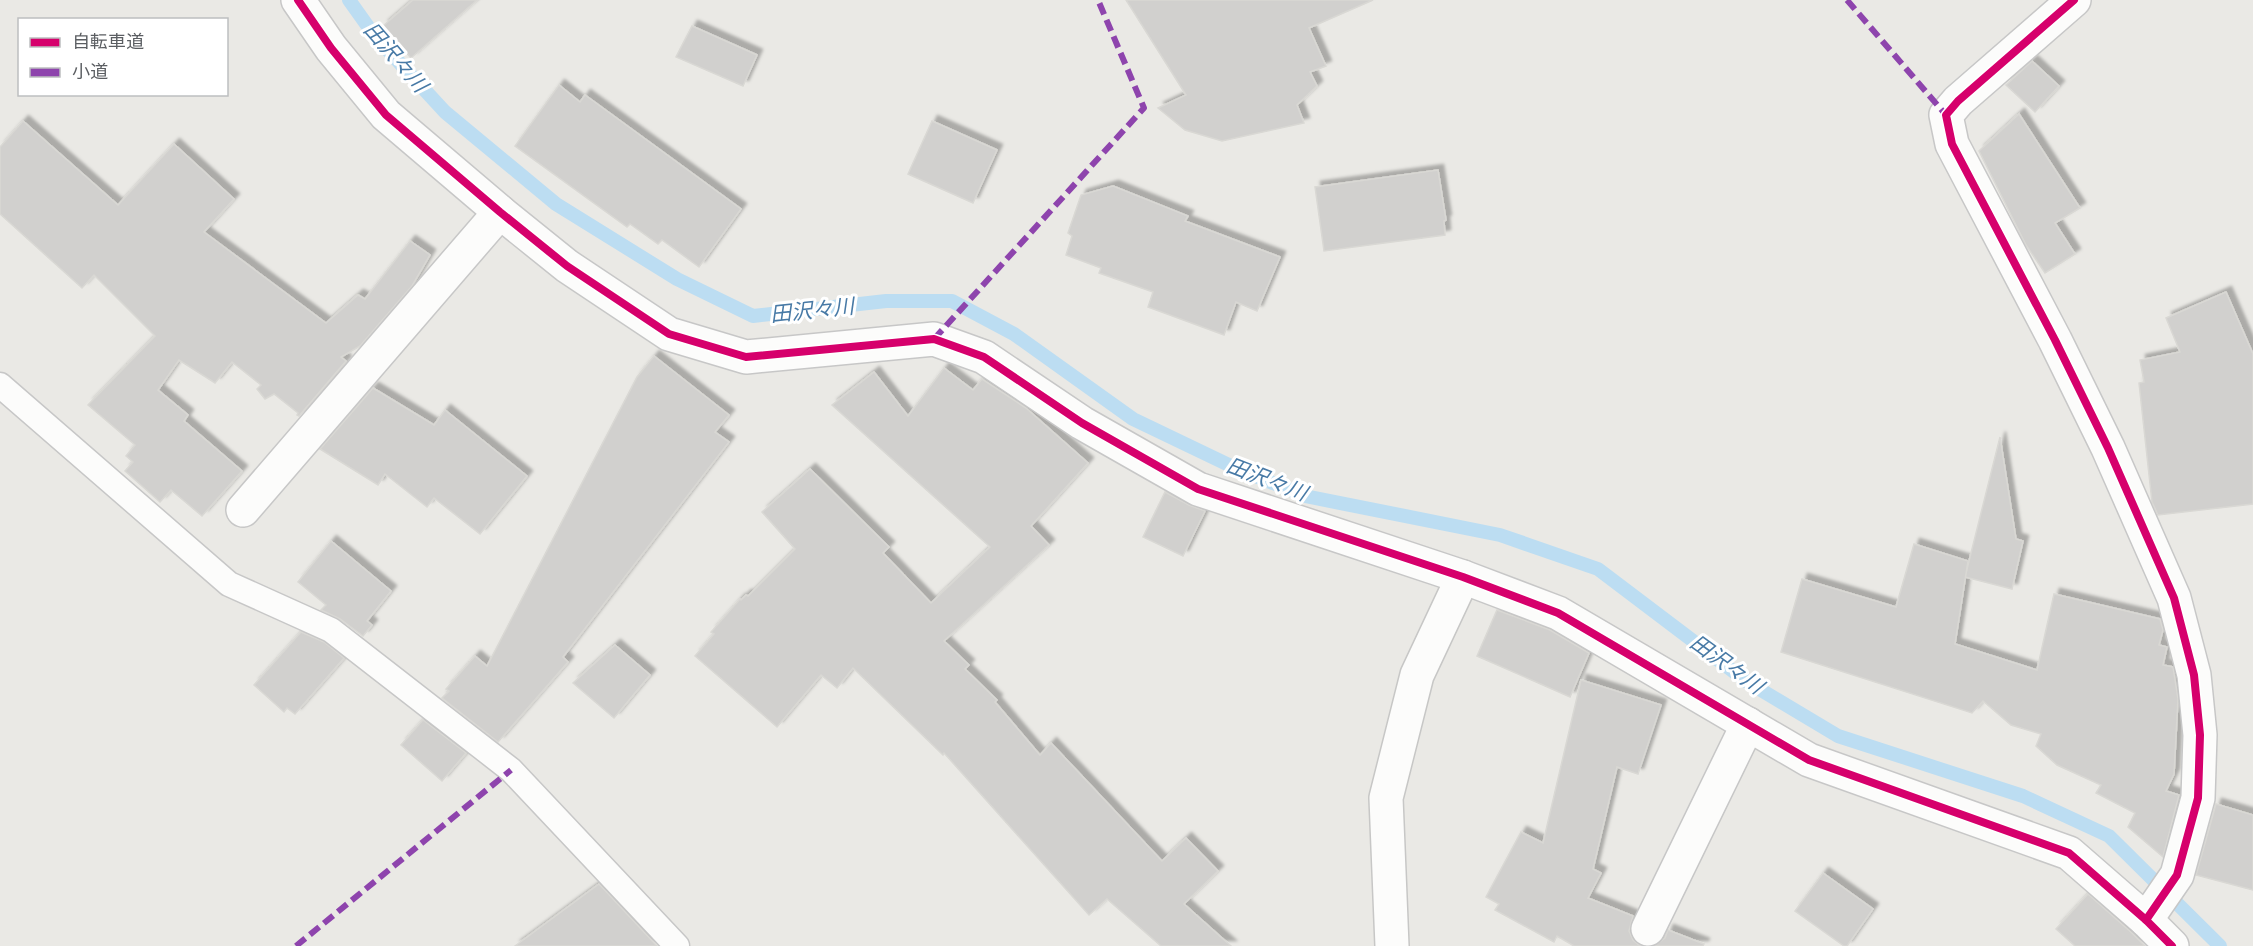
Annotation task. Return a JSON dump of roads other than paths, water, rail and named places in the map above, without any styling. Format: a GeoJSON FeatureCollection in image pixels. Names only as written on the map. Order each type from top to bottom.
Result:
{"type":"FeatureCollection","features":[{"type":"Feature","properties":{"kind":"street"},"geometry":{"type":"LineString","coordinates":[[298,0],[331,48],[386,115],[567,266],[669,334],[746,357],[934,339],[984,357],[1082,423],[1198,489],[1463,577],[1558,613],[1809,760],[2069,853],[2151,913],[2172,946]]}},
{"type":"Feature","properties":{"kind":"street"},"geometry":{"type":"LineString","coordinates":[[2074,0],[1958,101],[1946,115],[1952,144],[2108,448],[2174,598],[2194,675],[2200,735],[2198,798],[2177,875],[2151,913]]}},
{"type":"Feature","properties":{"kind":"street"},"geometry":{"type":"LineString","coordinates":[[243,510],[500,212]]}},
{"type":"Feature","properties":{"kind":"street"},"geometry":{"type":"LineString","coordinates":[[1392,946],[1386,798],[1417,675],[1463,577]]}},
{"type":"Feature","properties":{"kind":"street"},"geometry":{"type":"LineString","coordinates":[[1648,929],[1748,724]]}},
{"type":"Feature","properties":{"kind":"lane"},"geometry":{"type":"LineString","coordinates":[[0,385],[229,584],[331,630],[511,770],[677,946]]}},
{"type":"Feature","properties":{"kind":"waterway","name":"田沢々川"},"geometry":{"type":"LineString","coordinates":[[349,0],[374,35],[445,112],[556,204],[677,279],[753,316],[886,301],[952,301],[1014,334],[1133,419],[1231,466],[1305,496],[1500,535],[1598,569],[1746,681],[1838,736],[2023,796],[2109,836],[2220,946]]}}]}
